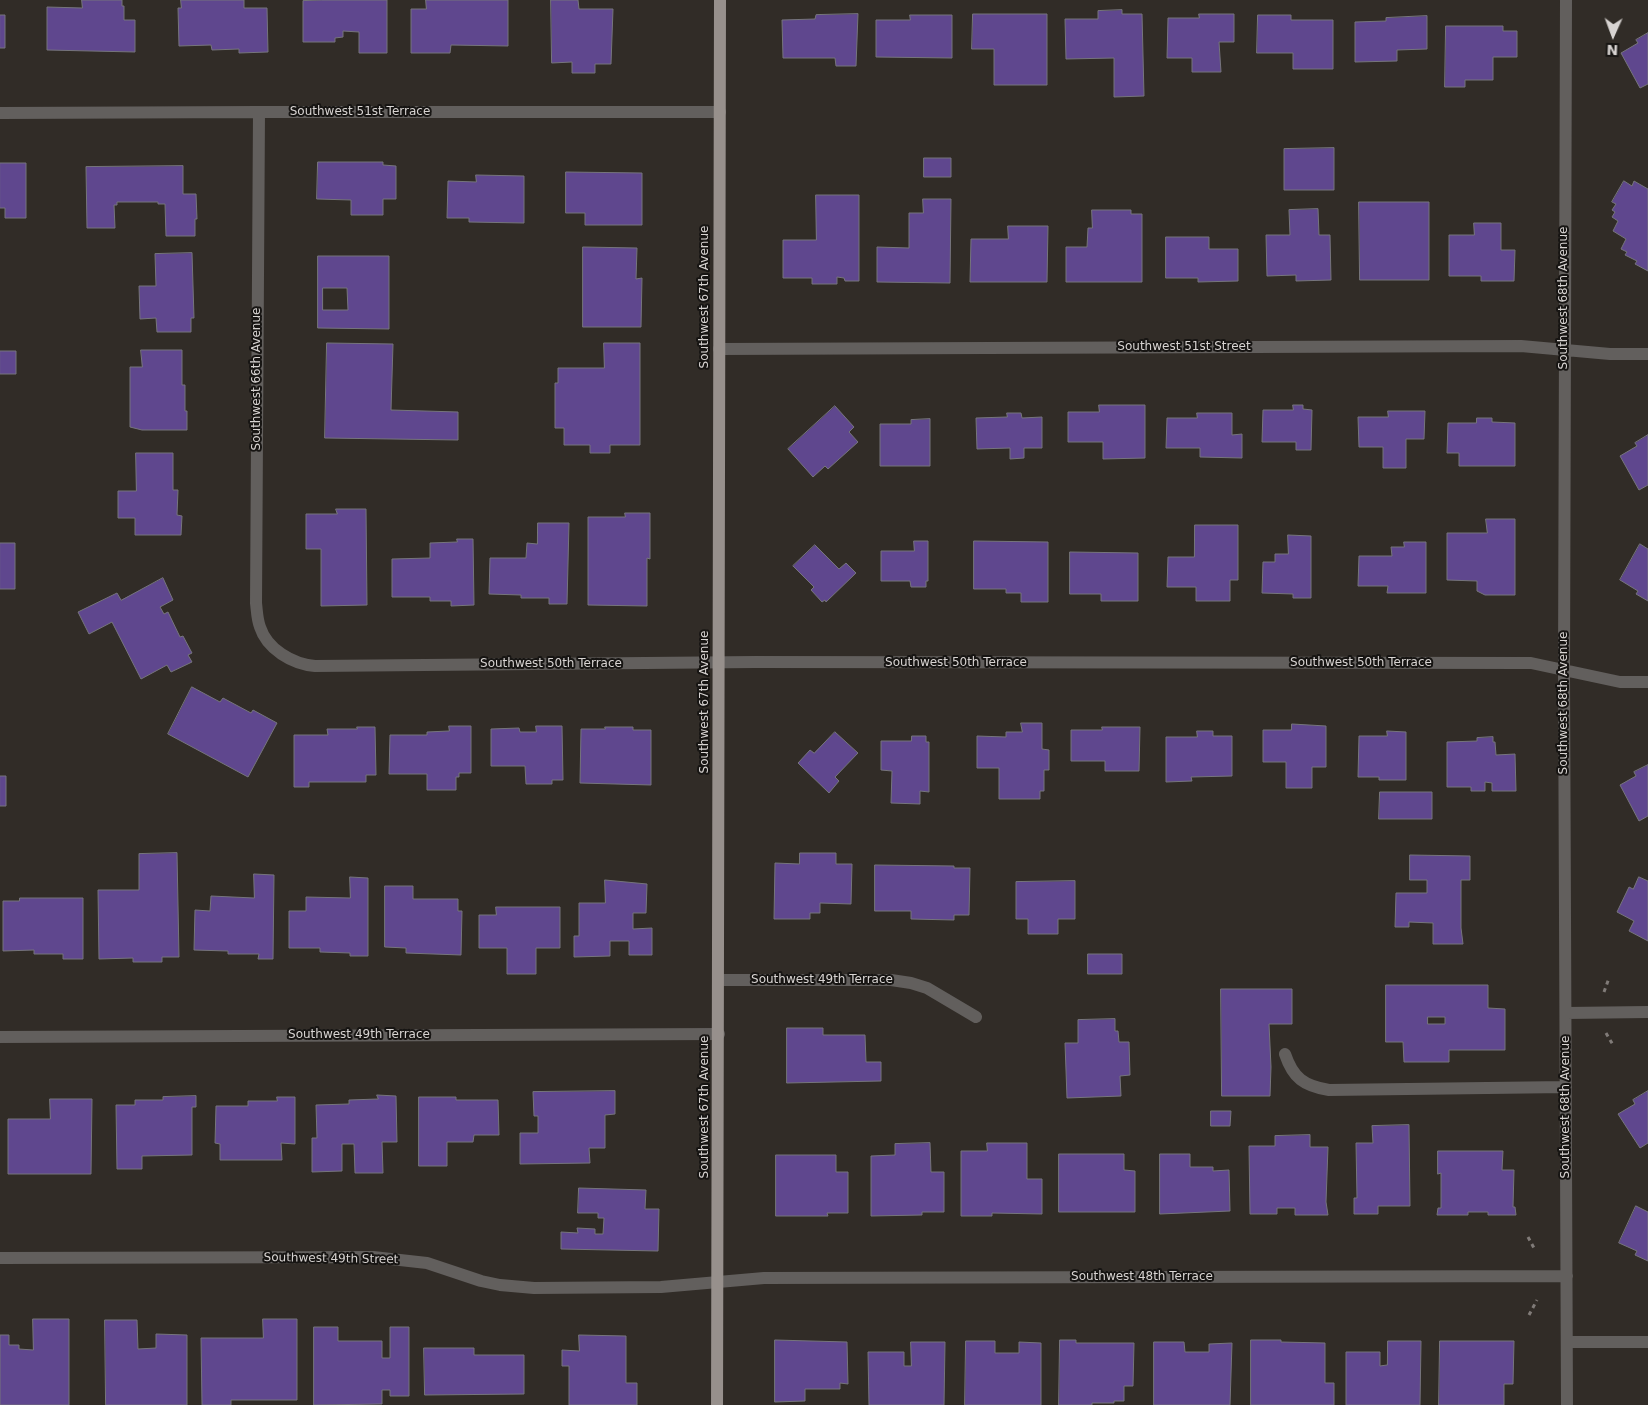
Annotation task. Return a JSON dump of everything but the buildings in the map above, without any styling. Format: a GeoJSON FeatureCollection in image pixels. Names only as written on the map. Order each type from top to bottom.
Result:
{"type":"FeatureCollection","features":[{"type":"Feature","properties":{"kind":"main road","name":"Southwest 67th Avenue"},"geometry":{"type":"LineString","coordinates":[[718,1405],[720,0]]}},
{"type":"Feature","properties":{"kind":"street","name":"Southwest 68th Avenue"},"geometry":{"type":"LineString","coordinates":[[1566,0],[1564,350],[1566,1405]]}},
{"type":"Feature","properties":{"kind":"street","name":"Southwest 66th Avenue"},"geometry":{"type":"LineString","coordinates":[[259,112],[255,592],[259,625],[269,643]]}},
{"type":"Feature","properties":{"kind":"street","name":"Southwest 51st Terrace"},"geometry":{"type":"LineString","coordinates":[[0,113],[720,112]]}},
{"type":"Feature","properties":{"kind":"street","name":"Southwest 51st Street"},"geometry":{"type":"LineString","coordinates":[[719,349],[1521,346],[1610,354],[1648,354]]}},
{"type":"Feature","properties":{"kind":"street","name":"Southwest 50th Terrace"},"geometry":{"type":"LineString","coordinates":[[269,643],[286,657],[315,666],[719,663],[1531,663],[1620,682],[1648,682]]}},
{"type":"Feature","properties":{"kind":"street","name":"Southwest 49th Terrace"},"geometry":{"type":"LineString","coordinates":[[719,980],[891,980],[927,988],[976,1017]]}},
{"type":"Feature","properties":{"kind":"street"},"geometry":{"type":"LineString","coordinates":[[1566,1013],[1648,1012]]}},
{"type":"Feature","properties":{"kind":"street","name":"Southwest 49th Terrace"},"geometry":{"type":"LineString","coordinates":[[0,1037],[719,1034]]}},
{"type":"Feature","properties":{"kind":"street"},"geometry":{"type":"LineString","coordinates":[[1285,1054],[1289,1067],[1296,1076],[1307,1084],[1330,1090],[1566,1087]]}},
{"type":"Feature","properties":{"kind":"street","name":"Southwest 49th Street"},"geometry":{"type":"LineString","coordinates":[[0,1258],[372,1257],[428,1263],[481,1281],[526,1287],[661,1287],[718,1282]]}},
{"type":"Feature","properties":{"kind":"street","name":"Southwest 48th Terrace"},"geometry":{"type":"LineString","coordinates":[[718,1282],[764,1278],[1567,1276]]}},
{"type":"Feature","properties":{"kind":"street"},"geometry":{"type":"LineString","coordinates":[[1567,1342],[1648,1342]]}},
{"type":"Feature","properties":{"kind":"path"},"geometry":{"type":"LineString","coordinates":[[1603,993],[1609,978]]}},
{"type":"Feature","properties":{"kind":"path"},"geometry":{"type":"LineString","coordinates":[[1605,1033],[1612,1045]]}},
{"type":"Feature","properties":{"kind":"path"},"geometry":{"type":"LineString","coordinates":[[1528,1237],[1535,1250]]}},
{"type":"Feature","properties":{"kind":"path"},"geometry":{"type":"LineString","coordinates":[[1529,1315],[1537,1300]]}}]}
